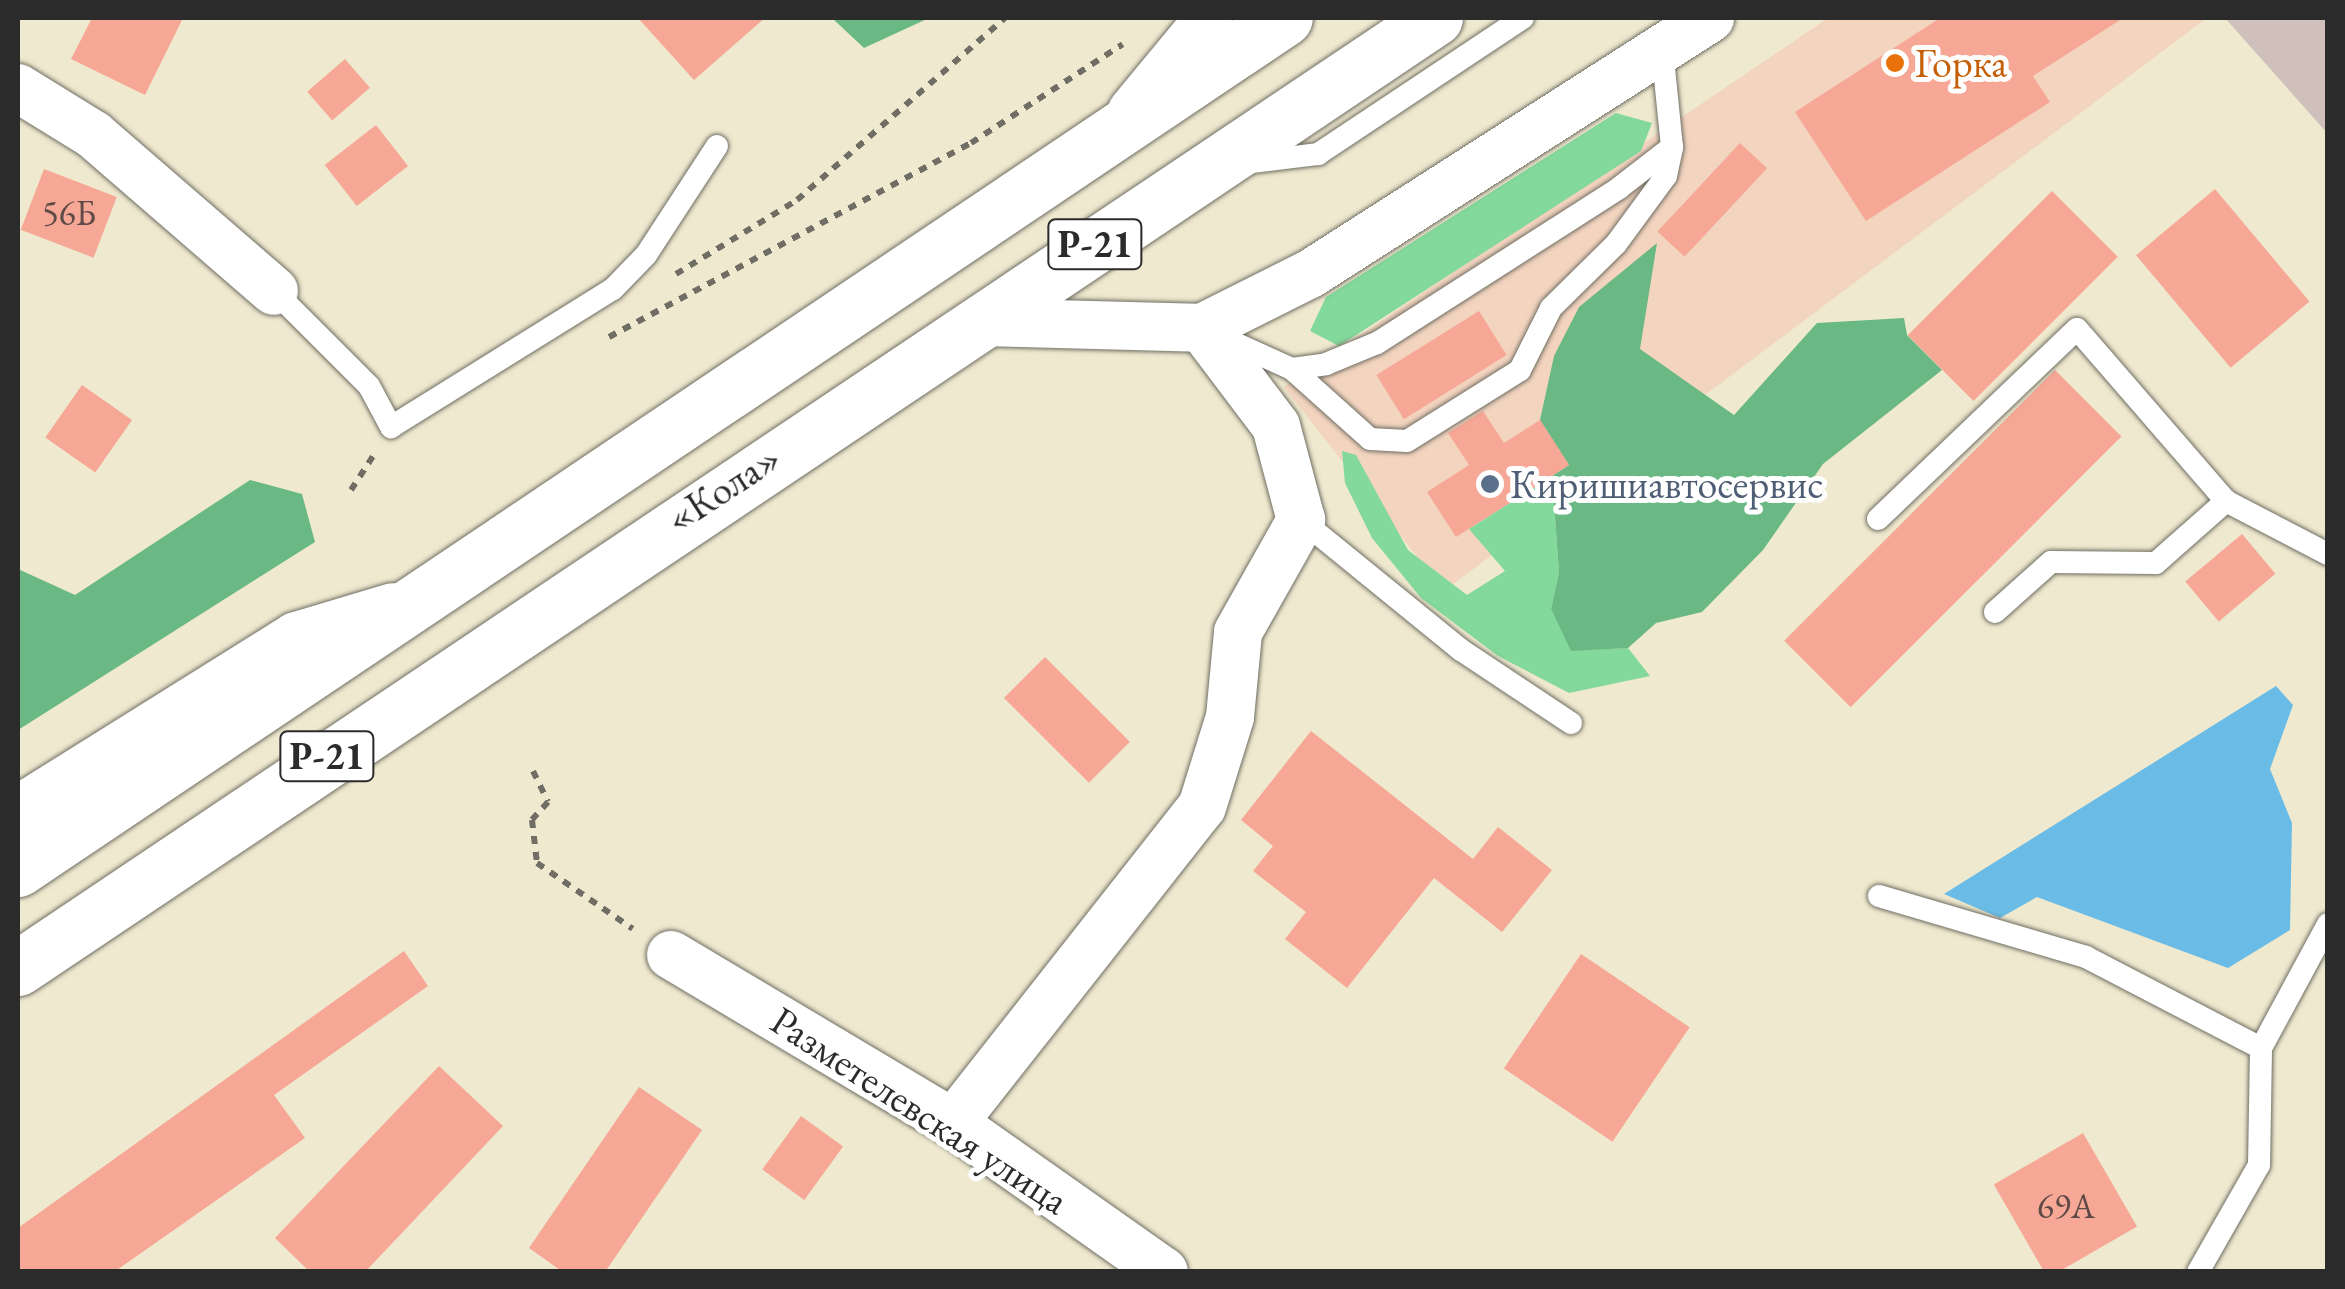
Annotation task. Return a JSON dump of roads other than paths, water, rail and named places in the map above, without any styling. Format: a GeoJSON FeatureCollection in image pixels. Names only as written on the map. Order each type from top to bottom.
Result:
{"type":"FeatureCollection","features":[{"type":"Feature","properties":{"kind":"main road","name":"«Кола»"},"geometry":{"type":"LineString","coordinates":[[18,869],[393,610],[1285,18]]}},
{"type":"Feature","properties":{"kind":"main road","name":"«Кола»"},"geometry":{"type":"LineString","coordinates":[[18,968],[1435,18]]}},
{"type":"Feature","properties":{"kind":"main road"},"geometry":{"type":"LineString","coordinates":[[18,813],[296,639],[393,610]]}},
{"type":"Feature","properties":{"kind":"street"},"geometry":{"type":"LineString","coordinates":[[1119,126],[1209,18]]}},
{"type":"Feature","properties":{"kind":"street"},"geometry":{"type":"LineString","coordinates":[[980,322],[1202,328],[1310,274],[1710,18]]}},
{"type":"Feature","properties":{"kind":"street"},"geometry":{"type":"LineString","coordinates":[[18,88],[94,135],[274,290]]}},
{"type":"Feature","properties":{"kind":"street"},"geometry":{"type":"LineString","coordinates":[[953,1123],[1202,807],[1230,717],[1238,632],[1301,520],[1276,426],[1202,328]]}},
{"type":"Feature","properties":{"kind":"street","name":"Разметелевская улица"},"geometry":{"type":"LineString","coordinates":[[672,956],[953,1123],[1164,1272]]}},
{"type":"Feature","properties":{"kind":"lane"},"geometry":{"type":"LineString","coordinates":[[1211,167],[1318,154],[1523,18]]}},
{"type":"Feature","properties":{"kind":"lane"},"geometry":{"type":"LineString","coordinates":[[1202,328],[1292,369],[1370,439],[1407,441],[1520,370],[1551,308],[1616,244],[1666,176],[1672,147],[1662,48]]}},
{"type":"Feature","properties":{"kind":"lane"},"geometry":{"type":"LineString","coordinates":[[274,290],[368,386],[391,427],[613,289],[646,255],[716,146]]}},
{"type":"Feature","properties":{"kind":"lane"},"geometry":{"type":"LineString","coordinates":[[1292,369],[1377,344],[1672,147]]}},
{"type":"Feature","properties":{"kind":"lane"},"geometry":{"type":"LineString","coordinates":[[1878,519],[2076,329],[2226,501],[2328,554]]}},
{"type":"Feature","properties":{"kind":"lane"},"geometry":{"type":"LineString","coordinates":[[1995,612],[2051,562],[2156,563],[2226,501]]}},
{"type":"Feature","properties":{"kind":"lane"},"geometry":{"type":"LineString","coordinates":[[1301,520],[1462,650],[1571,723]]}},
{"type":"Feature","properties":{"kind":"lane"},"geometry":{"type":"LineString","coordinates":[[1879,896],[2086,957],[2261,1048]]}},
{"type":"Feature","properties":{"kind":"lane"},"geometry":{"type":"LineString","coordinates":[[2198,1272],[2259,1164],[2261,1048],[2328,924]]}},
{"type":"Feature","properties":{"kind":"water"},"geometry":{"type":"Polygon","coordinates":[[[2276,686],[2293,705],[2270,769],[2292,823],[2290,930],[2228,968],[2037,897],[2000,918],[1944,894],[2276,686]]]}},
{"type":"Feature","properties":{"kind":"place","name":"Горка"},"geometry":{"type":"Point","coordinates":[1895,63]}},
{"type":"Feature","properties":{"kind":"place","name":"Киришиавтосервис"},"geometry":{"type":"Point","coordinates":[1490,484]}}]}
